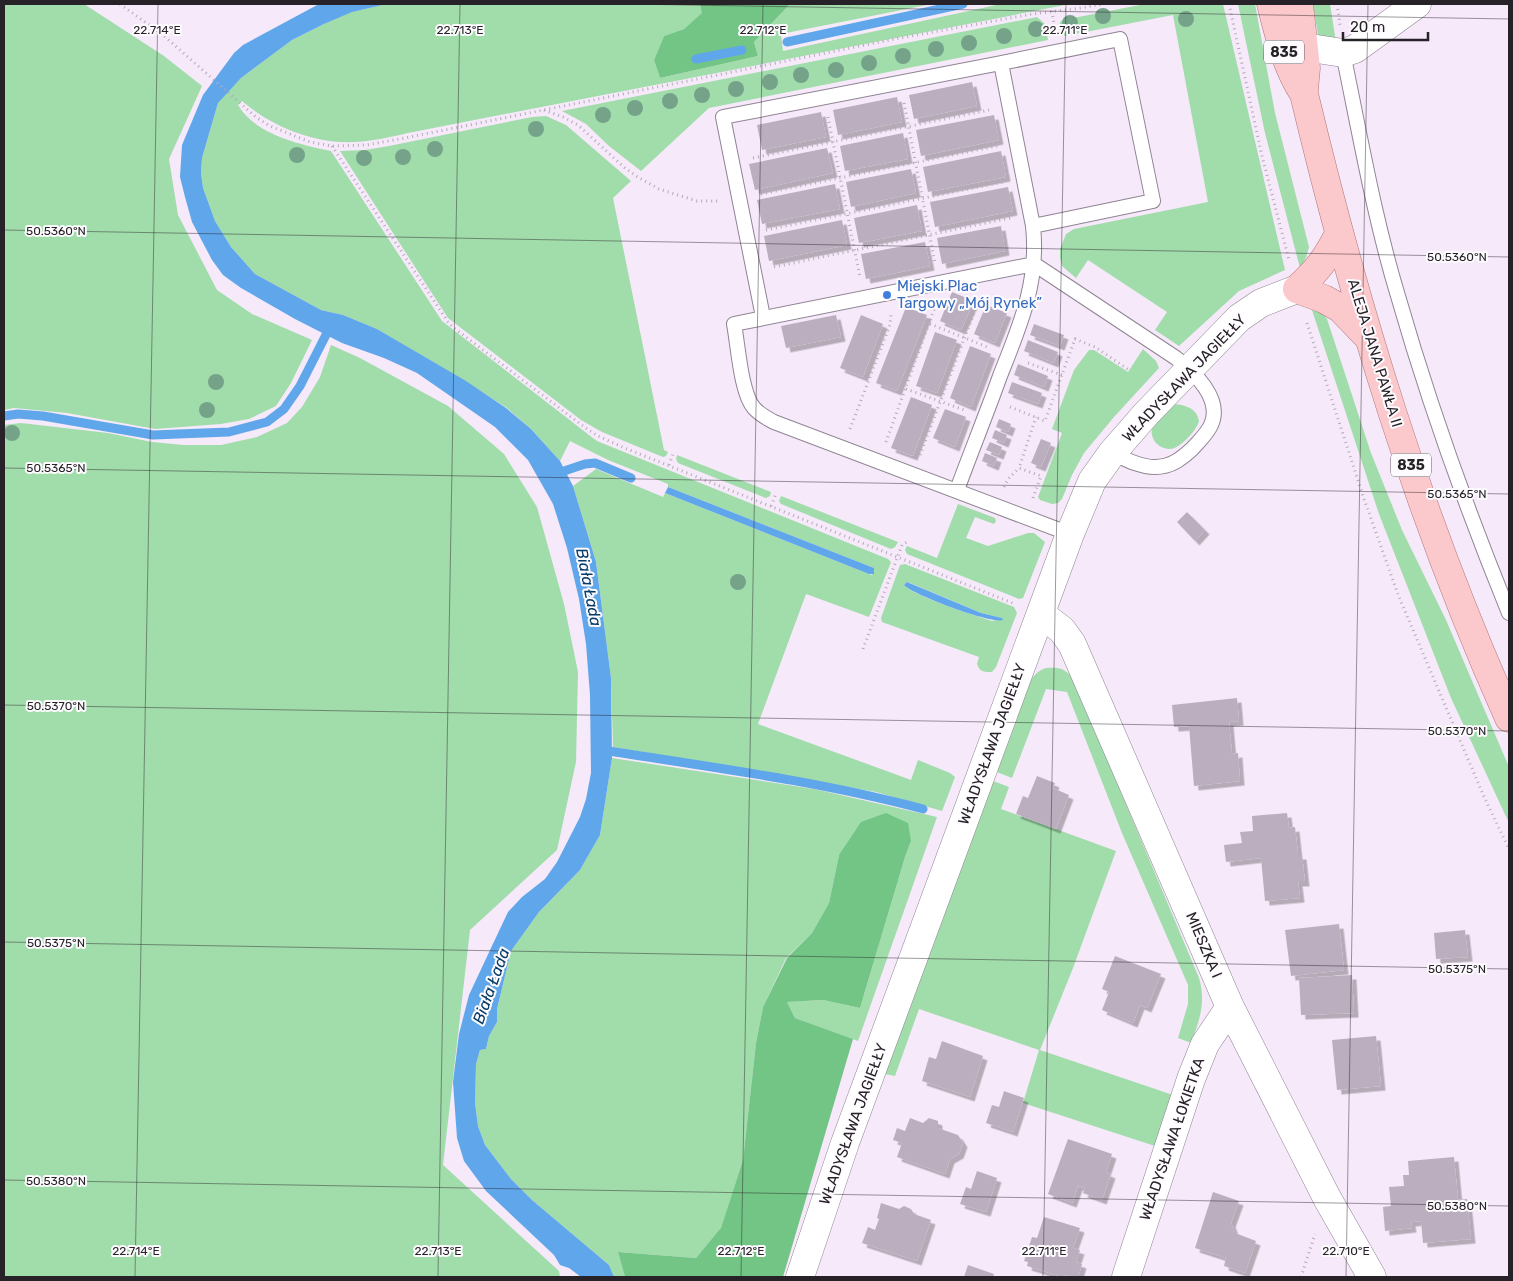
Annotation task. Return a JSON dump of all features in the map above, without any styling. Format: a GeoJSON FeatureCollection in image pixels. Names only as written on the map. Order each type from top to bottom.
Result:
{"type":"FeatureCollection","features":[{"type":"Feature","properties":{"kind":"main road","name":"ALEJA JANA PAWŁA II"},"geometry":{"type":"LineString","coordinates":[[1271,4],[1286,57],[1292,73],[1304,94],[1339,234],[1397,426],[1456,591],[1509,718]]}},
{"type":"Feature","properties":{"kind":"main road","name":"ALEJA JANA PAWŁA II"},"geometry":{"type":"LineString","coordinates":[[1299,4],[1306,68],[1304,94]]}},
{"type":"Feature","properties":{"kind":"main road"},"geometry":{"type":"LineString","coordinates":[[1301,302],[1339,234]]}},
{"type":"Feature","properties":{"kind":"main road"},"geometry":{"type":"LineString","coordinates":[[1301,302],[1324,299],[1340,308],[1369,338]]}},
{"type":"Feature","properties":{"kind":"street"},"geometry":{"type":"LineString","coordinates":[[1304,47],[1343,53],[1355,49],[1417,4]]}},
{"type":"Feature","properties":{"kind":"street","name":"WŁADYSŁAWA JAGIEŁŁY"},"geometry":{"type":"LineString","coordinates":[[800,1277],[845,1143],[1070,534],[1092,481],[1133,427],[1221,336],[1250,310],[1261,304],[1301,302]]}},
{"type":"Feature","properties":{"kind":"street","name":"MIESZKA I"},"geometry":{"type":"LineString","coordinates":[[1041,614],[1062,630],[1072,644],[1230,1007],[1327,1198],[1372,1277]]}},
{"type":"Feature","properties":{"kind":"street","name":"WŁADYSŁAWA ŁOKIETKA"},"geometry":{"type":"LineString","coordinates":[[1126,1277],[1191,1079],[1205,1044],[1230,1007]]}},
{"type":"Feature","properties":{"kind":"lane"},"geometry":{"type":"LineString","coordinates":[[763,317],[723,117],[1120,39],[1153,201],[1032,220]]}},
{"type":"Feature","properties":{"kind":"lane"},"geometry":{"type":"LineString","coordinates":[[1343,53],[1375,212],[1398,296],[1444,440],[1483,549],[1509,613]]}},
{"type":"Feature","properties":{"kind":"lane"},"geometry":{"type":"LineString","coordinates":[[957,490],[1026,308],[1034,264],[1035,246],[1032,220],[1001,63]]}},
{"type":"Feature","properties":{"kind":"lane"},"geometry":{"type":"LineString","coordinates":[[1070,534],[762,416],[753,408],[746,396],[734,324],[1034,264],[1176,358],[1189,368],[1204,386],[1211,400],[1214,412],[1212,424],[1206,434],[1180,460],[1169,465],[1155,467],[1141,465],[1112,453]]}},
{"type":"Feature","properties":{"kind":"path"},"geometry":{"type":"LineString","coordinates":[[120,4],[163,34],[257,118],[270,126],[310,142],[332,146],[383,143],[895,39],[1052,11],[1103,4]]}},
{"type":"Feature","properties":{"kind":"path"},"geometry":{"type":"LineString","coordinates":[[1228,4],[1262,156],[1289,262]]}},
{"type":"Feature","properties":{"kind":"path"},"geometry":{"type":"LineString","coordinates":[[1052,11],[1054,24]]}},
{"type":"Feature","properties":{"kind":"path"},"geometry":{"type":"LineString","coordinates":[[824,97],[864,298]]}},
{"type":"Feature","properties":{"kind":"path"},"geometry":{"type":"LineString","coordinates":[[732,162],[1009,105]]}},
{"type":"Feature","properties":{"kind":"path"},"geometry":{"type":"LineString","coordinates":[[544,110],[563,116],[578,125],[636,176],[659,189],[697,201],[739,199],[1016,142]]}},
{"type":"Feature","properties":{"kind":"path"},"geometry":{"type":"LineString","coordinates":[[332,146],[444,316],[454,328],[587,429],[608,441],[1041,614]]}},
{"type":"Feature","properties":{"kind":"path"},"geometry":{"type":"LineString","coordinates":[[746,234],[1024,178]]}},
{"type":"Feature","properties":{"kind":"path"},"geometry":{"type":"LineString","coordinates":[[754,271],[854,250],[1032,220]]}},
{"type":"Feature","properties":{"kind":"path"},"geometry":{"type":"LineString","coordinates":[[913,474],[979,304],[982,274]]}},
{"type":"Feature","properties":{"kind":"path"},"geometry":{"type":"LineString","coordinates":[[843,448],[890,324],[892,292]]}},
{"type":"Feature","properties":{"kind":"path"},"geometry":{"type":"LineString","coordinates":[[1301,302],[1337,417],[1399,597],[1485,799],[1509,849]]}},
{"type":"Feature","properties":{"kind":"path"},"geometry":{"type":"LineString","coordinates":[[991,400],[1045,421],[1075,339],[1095,347],[1129,370]]}},
{"type":"Feature","properties":{"kind":"path"},"geometry":{"type":"LineString","coordinates":[[906,389],[984,418]]}},
{"type":"Feature","properties":{"kind":"path"},"geometry":{"type":"LineString","coordinates":[[1026,517],[1041,476],[1019,468],[1036,417]]}},
{"type":"Feature","properties":{"kind":"path"},"geometry":{"type":"LineString","coordinates":[[669,465],[673,454]]}},
{"type":"Feature","properties":{"kind":"path"},"geometry":{"type":"LineString","coordinates":[[771,506],[776,494]]}},
{"type":"Feature","properties":{"kind":"path"},"geometry":{"type":"LineString","coordinates":[[863,649],[902,545],[907,542]]}},
{"type":"Feature","properties":{"kind":"green space"},"geometry":{"type":"Polygon","coordinates":[[[4,4],[84,4],[164,56],[202,86],[169,159],[178,215],[217,290],[252,314],[312,340],[291,383],[276,406],[249,419],[221,424],[155,429],[67,413],[14,408],[4,410],[4,4]]]}},
{"type":"Feature","properties":{"kind":"green space"},"geometry":{"type":"Polygon","coordinates":[[[387,4],[700,4],[703,13],[684,29],[664,36],[654,60],[660,78],[758,56],[754,42],[790,4],[932,4],[781,34],[783,51],[1001,4],[1070,4],[368,141],[340,142],[310,137],[280,126],[242,101],[238,105],[256,124],[279,137],[331,151],[442,321],[597,441],[888,559],[891,562],[869,617],[806,594],[758,724],[911,780],[918,760],[950,773],[955,777],[942,811],[876,792],[613,747],[611,678],[596,562],[573,486],[596,469],[663,497],[665,493],[869,574],[872,575],[874,568],[668,487],[668,484],[608,460],[570,441],[560,461],[531,429],[507,408],[377,329],[343,315],[321,310],[255,274],[231,247],[215,221],[203,188],[201,173],[202,158],[218,103],[241,78],[292,40],[351,12],[387,4]]]}},
{"type":"Feature","properties":{"kind":"green space"},"geometry":{"type":"Polygon","coordinates":[[[700,4],[790,4],[754,42],[758,56],[660,78],[654,60],[664,36],[684,29],[702,13],[700,4]]]}},
{"type":"Feature","properties":{"kind":"green space"},"geometry":{"type":"Polygon","coordinates":[[[1145,4],[1223,4],[1285,270],[1239,291],[1179,346],[1155,330],[1167,312],[1088,260],[1076,278],[1062,266],[1060,258],[1060,249],[1066,234],[1074,229],[1208,202],[1173,15],[1065,36],[1060,28],[1060,22],[1063,20],[1145,4]]]}},
{"type":"Feature","properties":{"kind":"green space"},"geometry":{"type":"Polygon","coordinates":[[[1238,4],[1255,4],[1275,113],[1309,247],[1306,258],[1300,268],[1265,133],[1238,4]]]}},
{"type":"Feature","properties":{"kind":"green space"},"geometry":{"type":"Polygon","coordinates":[[[1313,4],[1330,4],[1336,42],[1322,39],[1318,35],[1313,4]]]}},
{"type":"Feature","properties":{"kind":"green space"},"geometry":{"type":"Polygon","coordinates":[[[1037,17],[1045,24],[1048,40],[709,108],[641,171],[609,146],[586,124],[562,111],[1037,17]]]}},
{"type":"Feature","properties":{"kind":"green space"},"geometry":{"type":"Polygon","coordinates":[[[546,116],[566,125],[631,181],[613,198],[664,450],[668,452],[666,456],[663,457],[602,432],[581,420],[448,318],[340,151],[365,150],[389,146],[532,117],[546,116]]]}},
{"type":"Feature","properties":{"kind":"green space"},"geometry":{"type":"Polygon","coordinates":[[[1311,307],[1319,309],[1327,319],[1371,453],[1402,530],[1446,620],[1509,767],[1509,823],[1451,698],[1379,514],[1311,307]]]}},
{"type":"Feature","properties":{"kind":"green space"},"geometry":{"type":"Polygon","coordinates":[[[331,345],[360,358],[448,406],[504,454],[537,507],[564,604],[578,672],[576,762],[557,850],[470,930],[443,1165],[559,1271],[560,1277],[4,1277],[4,425],[21,423],[108,433],[152,442],[184,445],[221,445],[257,437],[287,423],[302,407],[320,377],[331,345]]]}},
{"type":"Feature","properties":{"kind":"green space"},"geometry":{"type":"Polygon","coordinates":[[[1143,349],[1156,361],[1159,368],[1084,453],[1062,499],[1058,503],[1052,504],[1040,500],[1038,497],[1062,433],[1052,429],[1074,370],[1089,350],[1094,350],[1128,372],[1143,349]]]}},
{"type":"Feature","properties":{"kind":"green space"},"geometry":{"type":"Polygon","coordinates":[[[1174,404],[1186,406],[1193,410],[1199,421],[1198,425],[1182,443],[1169,449],[1161,447],[1155,442],[1152,431],[1157,421],[1174,404]]]}},
{"type":"Feature","properties":{"kind":"green space"},"geometry":{"type":"Polygon","coordinates":[[[677,455],[771,492],[770,496],[766,498],[678,463],[677,455]]]}},
{"type":"Feature","properties":{"kind":"green space"},"geometry":{"type":"Polygon","coordinates":[[[781,496],[898,542],[891,549],[781,504],[779,501],[781,496]]]}},
{"type":"Feature","properties":{"kind":"green space"},"geometry":{"type":"Polygon","coordinates":[[[958,504],[995,518],[996,521],[994,524],[975,517],[966,538],[988,546],[1028,533],[1034,533],[1045,542],[1023,598],[1019,599],[907,554],[905,550],[907,546],[937,558],[958,504]]]}},
{"type":"Feature","properties":{"kind":"green space"},"geometry":{"type":"Polygon","coordinates":[[[905,564],[1014,607],[1017,613],[996,667],[992,672],[984,672],[979,669],[977,664],[979,657],[882,622],[881,618],[900,565],[905,564]],[[908,582],[904,585],[920,595],[959,610],[992,621],[1002,618],[981,613],[908,582]]]}},
{"type":"Feature","properties":{"kind":"green space"},"geometry":{"type":"Polygon","coordinates":[[[1046,668],[1061,669],[1073,678],[1199,978],[1202,1003],[1191,1043],[1178,1038],[1188,1004],[1188,985],[1122,833],[1067,692],[1046,689],[1012,778],[997,772],[1027,686],[1037,673],[1046,668]]]}},
{"type":"Feature","properties":{"kind":"green space"},"geometry":{"type":"Polygon","coordinates":[[[612,758],[814,789],[937,817],[858,1041],[795,1018],[787,1002],[823,1000],[860,1008],[911,841],[839,855],[829,903],[812,933],[786,958],[763,1007],[756,1043],[743,1160],[721,1229],[696,1258],[618,1252],[625,1277],[614,1277],[609,1265],[532,1200],[511,1179],[485,1145],[478,1126],[475,1103],[476,1064],[480,1050],[486,1049],[489,1036],[497,1022],[497,1009],[511,951],[539,912],[580,870],[600,835],[612,758]]]}},
{"type":"Feature","properties":{"kind":"green space"},"geometry":{"type":"Polygon","coordinates":[[[993,781],[1009,787],[1001,809],[1116,851],[1073,968],[1040,1050],[1173,1095],[1155,1146],[1023,1103],[1039,1050],[919,1009],[895,1076],[885,1074],[993,781]]]}},
{"type":"Feature","properties":{"kind":"green space"},"geometry":{"type":"Polygon","coordinates":[[[886,813],[908,823],[911,841],[860,1008],[823,1000],[787,1002],[795,1018],[853,1039],[783,1277],[625,1277],[618,1252],[696,1258],[721,1228],[743,1160],[756,1043],[763,1007],[787,958],[812,933],[829,903],[839,855],[861,822],[886,813]]]}},
{"type":"Feature","properties":{"kind":"water","name":"Biała Łada"},"geometry":{"type":"Polygon","coordinates":[[[319,4],[387,4],[352,12],[292,40],[241,78],[218,103],[202,158],[203,188],[215,221],[231,247],[255,274],[321,310],[343,315],[377,329],[466,381],[506,408],[531,429],[560,461],[573,486],[596,562],[611,678],[612,758],[600,835],[580,870],[539,912],[511,951],[497,1009],[497,1022],[489,1036],[486,1049],[480,1050],[476,1064],[475,1103],[478,1126],[485,1145],[511,1179],[532,1200],[609,1265],[614,1277],[581,1277],[569,1268],[560,1265],[554,1255],[486,1191],[464,1161],[457,1138],[453,1082],[459,1034],[469,995],[508,912],[522,897],[545,879],[557,862],[580,817],[591,773],[590,695],[586,644],[579,599],[567,548],[553,504],[528,460],[495,427],[417,373],[384,358],[342,343],[295,319],[241,288],[223,275],[212,260],[192,222],[180,177],[182,145],[203,95],[234,53],[243,45],[319,4]]]}},
{"type":"Feature","properties":{"kind":"water"},"geometry":{"type":"Polygon","coordinates":[[[668,487],[874,568],[874,574],[869,574],[665,493],[668,487]]]}},
{"type":"Feature","properties":{"kind":"water"},"geometry":{"type":"Polygon","coordinates":[[[907,582],[981,613],[1002,618],[1003,620],[984,618],[936,602],[910,590],[904,585],[907,582]]]}},
{"type":"Feature","properties":{"kind":"building"},"geometry":{"type":"Polygon","coordinates":[[[972,82],[977,106],[914,119],[909,95],[972,82]]]}},
{"type":"Feature","properties":{"kind":"building"},"geometry":{"type":"Polygon","coordinates":[[[897,97],[902,122],[838,135],[833,110],[897,97]]]}},
{"type":"Feature","properties":{"kind":"building"},"geometry":{"type":"Polygon","coordinates":[[[821,112],[826,137],[762,150],[757,125],[821,112]]]}},
{"type":"Feature","properties":{"kind":"building"},"geometry":{"type":"Polygon","coordinates":[[[994,115],[999,140],[921,156],[916,130],[994,115]]]}},
{"type":"Feature","properties":{"kind":"building"},"geometry":{"type":"Polygon","coordinates":[[[903,133],[908,159],[845,171],[840,146],[903,133]]]}},
{"type":"Feature","properties":{"kind":"building"},"geometry":{"type":"Polygon","coordinates":[[[827,148],[833,173],[755,190],[749,164],[827,148]]]}},
{"type":"Feature","properties":{"kind":"building"},"geometry":{"type":"Polygon","coordinates":[[[1001,151],[1006,177],[928,192],[923,167],[1001,151]]]}},
{"type":"Feature","properties":{"kind":"building"},"geometry":{"type":"Polygon","coordinates":[[[911,169],[916,193],[851,207],[846,182],[911,169]]]}},
{"type":"Feature","properties":{"kind":"building"},"geometry":{"type":"Polygon","coordinates":[[[835,184],[840,209],[762,224],[757,200],[835,184]]]}},
{"type":"Feature","properties":{"kind":"building"},"geometry":{"type":"Polygon","coordinates":[[[1008,187],[1013,211],[935,227],[930,202],[1008,187]]]}},
{"type":"Feature","properties":{"kind":"building"},"geometry":{"type":"Polygon","coordinates":[[[917,205],[922,231],[859,243],[854,218],[917,205]]]}},
{"type":"Feature","properties":{"kind":"building"},"geometry":{"type":"Polygon","coordinates":[[[842,220],[847,245],[769,261],[764,236],[842,220]]]}},
{"type":"Feature","properties":{"kind":"building"},"geometry":{"type":"Polygon","coordinates":[[[1001,226],[1005,251],[942,264],[937,238],[1001,226]]]}},
{"type":"Feature","properties":{"kind":"building"},"geometry":{"type":"Polygon","coordinates":[[[925,242],[930,266],[866,279],[861,254],[925,242]]]}},
{"type":"Feature","properties":{"kind":"building"},"geometry":{"type":"Polygon","coordinates":[[[952,292],[974,301],[961,330],[940,321],[952,292]]]}},
{"type":"Feature","properties":{"kind":"building"},"geometry":{"type":"Polygon","coordinates":[[[986,305],[1007,313],[995,343],[974,334],[986,305]]]}},
{"type":"Feature","properties":{"kind":"building"},"geometry":{"type":"Polygon","coordinates":[[[906,307],[927,315],[897,391],[876,383],[906,307]]]}},
{"type":"Feature","properties":{"kind":"building"},"geometry":{"type":"Polygon","coordinates":[[[836,315],[841,337],[786,348],[781,326],[836,315]]]}},
{"type":"Feature","properties":{"kind":"building"},"geometry":{"type":"Polygon","coordinates":[[[861,315],[883,324],[863,377],[840,368],[861,315]]]}},
{"type":"Feature","properties":{"kind":"building"},"geometry":{"type":"Polygon","coordinates":[[[1034,324],[1064,335],[1060,346],[1030,335],[1034,324]]]}},
{"type":"Feature","properties":{"kind":"building"},"geometry":{"type":"Polygon","coordinates":[[[935,332],[957,340],[937,393],[916,386],[935,332]]]}},
{"type":"Feature","properties":{"kind":"building"},"geometry":{"type":"Polygon","coordinates":[[[1028,340],[1058,352],[1054,363],[1024,351],[1028,340]]]}},
{"type":"Feature","properties":{"kind":"building"},"geometry":{"type":"Polygon","coordinates":[[[970,346],[991,354],[971,407],[950,398],[970,346]]]}},
{"type":"Feature","properties":{"kind":"building"},"geometry":{"type":"Polygon","coordinates":[[[1018,364],[1048,376],[1044,387],[1014,375],[1018,364]]]}},
{"type":"Feature","properties":{"kind":"building"},"geometry":{"type":"Polygon","coordinates":[[[1012,382],[1042,393],[1038,404],[1008,393],[1012,382]]]}},
{"type":"Feature","properties":{"kind":"building"},"geometry":{"type":"Polygon","coordinates":[[[911,397],[932,405],[913,456],[891,448],[911,397]]]}},
{"type":"Feature","properties":{"kind":"building"},"geometry":{"type":"Polygon","coordinates":[[[945,409],[966,417],[955,447],[933,438],[945,409]]]}},
{"type":"Feature","properties":{"kind":"building"},"geometry":{"type":"Polygon","coordinates":[[[999,419],[1011,424],[1008,432],[996,427],[999,419]]]}},
{"type":"Feature","properties":{"kind":"building"},"geometry":{"type":"Polygon","coordinates":[[[995,430],[1007,435],[1004,443],[992,438],[995,430]]]}},
{"type":"Feature","properties":{"kind":"building"},"geometry":{"type":"Polygon","coordinates":[[[1041,439],[1051,443],[1041,467],[1031,463],[1041,439]]]}},
{"type":"Feature","properties":{"kind":"building"},"geometry":{"type":"Polygon","coordinates":[[[990,442],[1002,447],[999,455],[986,450],[990,442]]]}},
{"type":"Feature","properties":{"kind":"building"},"geometry":{"type":"Polygon","coordinates":[[[985,453],[997,458],[994,466],[982,461],[985,453]]]}},
{"type":"Feature","properties":{"kind":"building"},"geometry":{"type":"Polygon","coordinates":[[[1187,512],[1205,530],[1195,541],[1177,522],[1187,512]]]}},
{"type":"Feature","properties":{"kind":"building"},"geometry":{"type":"Polygon","coordinates":[[[1237,698],[1239,721],[1229,722],[1232,754],[1238,753],[1240,781],[1194,786],[1189,726],[1174,727],[1172,705],[1237,698]]]}},
{"type":"Feature","properties":{"kind":"building"},"geometry":{"type":"Polygon","coordinates":[[[1037,776],[1055,783],[1053,788],[1069,795],[1056,829],[1016,814],[1023,796],[1028,798],[1037,776]]]}},
{"type":"Feature","properties":{"kind":"building"},"geometry":{"type":"Polygon","coordinates":[[[1287,813],[1289,828],[1295,827],[1298,855],[1302,855],[1305,882],[1298,882],[1300,898],[1265,901],[1261,858],[1226,862],[1224,845],[1242,843],[1240,832],[1253,831],[1252,816],[1287,813]]]}},
{"type":"Feature","properties":{"kind":"building"},"geometry":{"type":"Polygon","coordinates":[[[1339,924],[1344,970],[1291,976],[1285,930],[1339,924]]]}},
{"type":"Feature","properties":{"kind":"building"},"geometry":{"type":"Polygon","coordinates":[[[1465,930],[1468,957],[1436,959],[1434,933],[1465,930]]]}},
{"type":"Feature","properties":{"kind":"building"},"geometry":{"type":"Polygon","coordinates":[[[1115,956],[1161,974],[1147,1008],[1140,1005],[1133,1023],[1102,1010],[1109,992],[1102,989],[1115,956]]]}},
{"type":"Feature","properties":{"kind":"building"},"geometry":{"type":"Polygon","coordinates":[[[1352,975],[1354,1013],[1301,1015],[1299,978],[1352,975]]]}},
{"type":"Feature","properties":{"kind":"building"},"geometry":{"type":"Polygon","coordinates":[[[1376,1036],[1381,1086],[1337,1090],[1332,1040],[1376,1036]]]}},
{"type":"Feature","properties":{"kind":"building"},"geometry":{"type":"Polygon","coordinates":[[[942,1041],[983,1056],[970,1097],[922,1081],[929,1057],[936,1059],[942,1041]]]}},
{"type":"Feature","properties":{"kind":"building"},"geometry":{"type":"Polygon","coordinates":[[[1004,1091],[1024,1098],[1013,1132],[986,1123],[992,1105],[999,1107],[1004,1091]]]}},
{"type":"Feature","properties":{"kind":"building"},"geometry":{"type":"Polygon","coordinates":[[[910,1118],[923,1123],[929,1118],[938,1121],[938,1128],[958,1135],[963,1143],[959,1154],[950,1159],[945,1174],[897,1157],[902,1143],[893,1140],[897,1128],[905,1131],[910,1118]]]}},
{"type":"Feature","properties":{"kind":"building"},"geometry":{"type":"Polygon","coordinates":[[[1068,1139],[1112,1154],[1106,1172],[1111,1174],[1102,1200],[1083,1193],[1085,1188],[1078,1186],[1072,1203],[1048,1194],[1068,1139]]]}},
{"type":"Feature","properties":{"kind":"building"},"geometry":{"type":"Polygon","coordinates":[[[1454,1157],[1458,1200],[1467,1199],[1471,1239],[1423,1243],[1421,1221],[1411,1222],[1412,1228],[1385,1231],[1383,1207],[1391,1206],[1389,1187],[1404,1186],[1403,1175],[1409,1175],[1408,1161],[1454,1157]]]}},
{"type":"Feature","properties":{"kind":"building"},"geometry":{"type":"Polygon","coordinates":[[[977,1171],[997,1178],[986,1212],[960,1204],[966,1187],[971,1189],[977,1171]]]}},
{"type":"Feature","properties":{"kind":"building"},"geometry":{"type":"Polygon","coordinates":[[[1213,1192],[1239,1201],[1231,1223],[1235,1233],[1256,1241],[1245,1273],[1224,1266],[1226,1258],[1195,1248],[1213,1192]]]}},
{"type":"Feature","properties":{"kind":"building"},"geometry":{"type":"Polygon","coordinates":[[[881,1203],[899,1209],[904,1206],[911,1209],[914,1214],[931,1220],[917,1261],[862,1243],[868,1227],[875,1230],[879,1219],[877,1218],[881,1203]]]}},
{"type":"Feature","properties":{"kind":"building"},"geometry":{"type":"Polygon","coordinates":[[[1044,1217],[1080,1228],[1073,1248],[1080,1250],[1076,1262],[1082,1264],[1078,1277],[1065,1275],[1062,1277],[1027,1266],[1028,1262],[1024,1261],[1032,1237],[1037,1238],[1044,1217]]]}},
{"type":"Feature","properties":{"kind":"building"},"geometry":{"type":"Polygon","coordinates":[[[968,1265],[994,1274],[993,1277],[964,1277],[968,1265]]]}},
{"type":"Feature","properties":{"kind":"waterway"},"geometry":{"type":"LineString","coordinates":[[787,42],[963,4]]}},
{"type":"Feature","properties":{"kind":"waterway"},"geometry":{"type":"LineString","coordinates":[[696,59],[742,50]]}},
{"type":"Feature","properties":{"kind":"waterway"},"geometry":{"type":"LineString","coordinates":[[4,416],[18,414],[43,416],[153,435],[229,432],[267,422],[284,409],[300,386],[331,325]]}},
{"type":"Feature","properties":{"kind":"waterway"},"geometry":{"type":"LineString","coordinates":[[555,474],[585,464],[595,463],[631,478]]}},
{"type":"Feature","properties":{"kind":"waterway"},"geometry":{"type":"LineString","coordinates":[[603,750],[844,790],[923,809]]}},
{"type":"Feature","properties":{"kind":"place","name":"Miejski Plac Targowy „Mój Rynek”"},"geometry":{"type":"Point","coordinates":[887,295]}}]}
